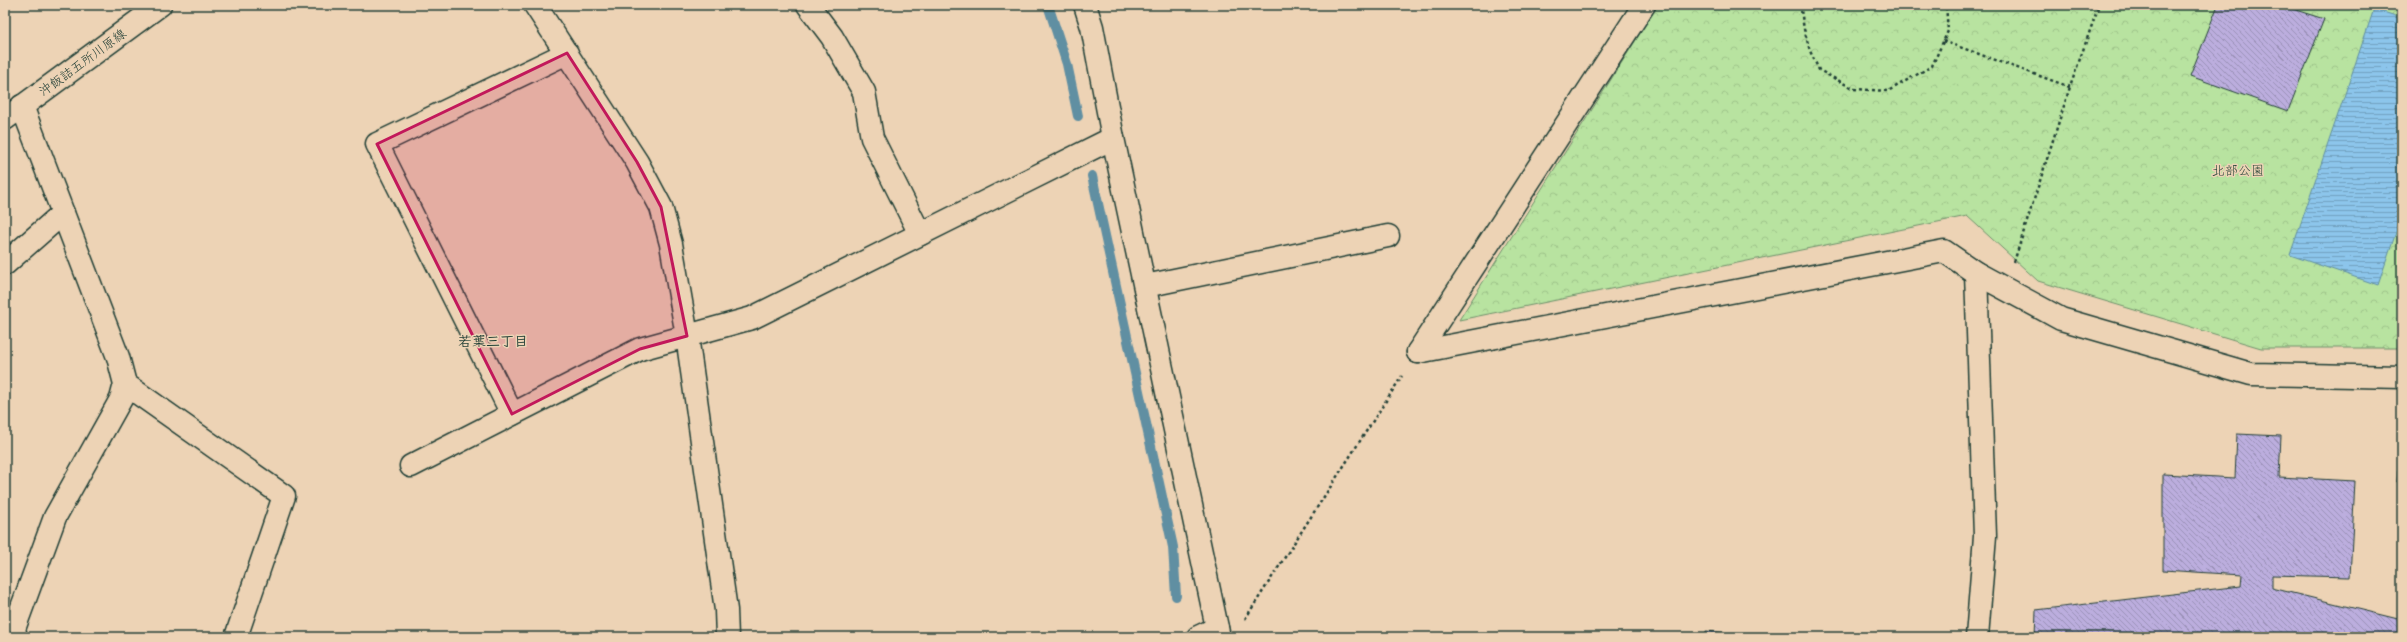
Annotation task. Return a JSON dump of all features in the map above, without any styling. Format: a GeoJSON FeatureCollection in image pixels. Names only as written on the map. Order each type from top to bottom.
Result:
{"type":"FeatureCollection","features":[{"type":"Feature","properties":{"kind":"street","name":"沖飯詰五所川原線"},"geometry":{"type":"LineString","coordinates":[[5,119],[160,5]]}},
{"type":"Feature","properties":{"kind":"street"},"geometry":{"type":"LineString","coordinates":[[808,5],[832,37],[864,92],[872,138],[920,234]]}},
{"type":"Feature","properties":{"kind":"street"},"geometry":{"type":"LineString","coordinates":[[1085,5],[1092,27],[1145,286],[1211,634]]}},
{"type":"Feature","properties":{"kind":"street"},"geometry":{"type":"LineString","coordinates":[[1418,352],[1644,5]]}},
{"type":"Feature","properties":{"kind":"street"},"geometry":{"type":"LineString","coordinates":[[544,8],[567,53],[637,162],[661,207],[671,244],[687,336],[726,610],[727,637]]}},
{"type":"Feature","properties":{"kind":"street"},"geometry":{"type":"LineString","coordinates":[[512,414],[377,144],[567,53]]}},
{"type":"Feature","properties":{"kind":"street"},"geometry":{"type":"LineString","coordinates":[[12,631],[55,517],[122,399],[125,384],[118,358],[22,106]]}},
{"type":"Feature","properties":{"kind":"street"},"geometry":{"type":"LineString","coordinates":[[410,466],[640,349],[752,318],[1114,138]]}},
{"type":"Feature","properties":{"kind":"street"},"geometry":{"type":"LineString","coordinates":[[5,264],[63,214]]}},
{"type":"Feature","properties":{"kind":"street"},"geometry":{"type":"LineString","coordinates":[[1145,286],[1388,236]]}},
{"type":"Feature","properties":{"kind":"street"},"geometry":{"type":"LineString","coordinates":[[1418,352],[1944,251],[1976,273],[2061,319],[2251,374],[2402,377]]}},
{"type":"Feature","properties":{"kind":"street"},"geometry":{"type":"LineString","coordinates":[[1976,273],[1985,536],[1977,637]]}},
{"type":"Feature","properties":{"kind":"street"},"geometry":{"type":"LineString","coordinates":[[125,384],[284,496],[236,637]]}},
{"type":"Feature","properties":{"kind":"path"},"geometry":{"type":"LineString","coordinates":[[1802,5],[1801,10],[1804,29],[1810,52],[1819,70],[1854,89],[1888,91],[1932,66],[1948,31],[1946,5]]}},
{"type":"Feature","properties":{"kind":"path"},"geometry":{"type":"LineString","coordinates":[[2006,288],[2070,87],[2099,5]]}},
{"type":"Feature","properties":{"kind":"path"},"geometry":{"type":"LineString","coordinates":[[1943,41],[2070,87]]}},
{"type":"Feature","properties":{"kind":"path"},"geometry":{"type":"LineString","coordinates":[[1211,634],[1243,622],[1418,352]]}},
{"type":"Feature","properties":{"kind":"highlighted area"},"geometry":{"type":"Polygon","coordinates":[[[567,53],[637,162],[661,207],[687,336],[640,349],[512,414],[377,144],[567,53]]]}},
{"type":"Feature","properties":{"kind":"green space","name":"北部公園"},"geometry":{"type":"Polygon","coordinates":[[[1658,5],[2402,5],[2402,348],[2261,348],[2038,281],[1967,216],[1459,320],[1658,5]]]}},
{"type":"Feature","properties":{"kind":"water"},"geometry":{"type":"Polygon","coordinates":[[[2374,9],[2402,18],[2402,215],[2378,285],[2290,255],[2374,9]]]}},
{"type":"Feature","properties":{"kind":"building"},"geometry":{"type":"Polygon","coordinates":[[[2218,5],[2280,5],[2324,19],[2288,111],[2190,76],[2218,5]]]}},
{"type":"Feature","properties":{"kind":"building"},"geometry":{"type":"Polygon","coordinates":[[[2237,434],[2281,436],[2279,477],[2355,481],[2350,577],[2272,575],[2272,588],[2402,620],[2402,637],[2035,637],[2036,610],[2241,586],[2242,575],[2163,570],[2163,474],[2235,478],[2237,434]]]}},
{"type":"Feature","properties":{"kind":"building"},"geometry":{"type":"Polygon","coordinates":[[[2398,470],[2402,470],[2402,482],[2397,482],[2398,470]]]}},
{"type":"Feature","properties":{"kind":"building"},"geometry":{"type":"Polygon","coordinates":[[[1706,631],[1767,637],[1706,637],[1706,631]]]}},
{"type":"Feature","properties":{"kind":"waterway"},"geometry":{"type":"LineString","coordinates":[[1048,5],[1067,64],[1078,116]]}},
{"type":"Feature","properties":{"kind":"waterway"},"geometry":{"type":"LineString","coordinates":[[1092,176],[1173,547],[1176,596]]}},
{"type":"Feature","properties":{"kind":"district","name":"若葉三丁目"},"geometry":{"type":"Point","coordinates":[493,341]}}]}
